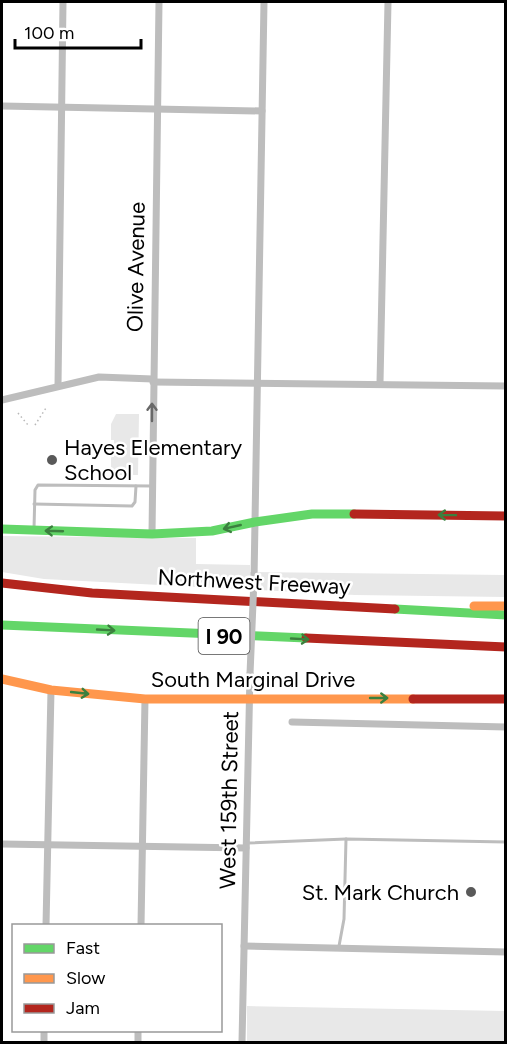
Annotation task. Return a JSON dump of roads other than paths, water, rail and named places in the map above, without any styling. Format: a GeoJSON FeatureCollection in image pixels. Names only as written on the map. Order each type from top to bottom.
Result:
{"type":"FeatureCollection","features":[{"type":"Feature","properties":{"kind":"main road"},"geometry":{"type":"LineString","coordinates":[[2,529],[152,534],[212,531],[312,514],[506,516]]}},
{"type":"Feature","properties":{"kind":"main road","name":"Northwest Freeway"},"geometry":{"type":"LineString","coordinates":[[2,581],[92,593],[506,615]]}},
{"type":"Feature","properties":{"kind":"main road"},"geometry":{"type":"LineString","coordinates":[[372,608],[506,606]]}},
{"type":"Feature","properties":{"kind":"main road","name":"I 90"},"geometry":{"type":"LineString","coordinates":[[3,626],[506,647]]}},
{"type":"Feature","properties":{"kind":"main road"},"geometry":{"type":"LineString","coordinates":[[443,646],[506,655]]}},
{"type":"Feature","properties":{"kind":"main road","name":"South Marginal Drive"},"geometry":{"type":"LineString","coordinates":[[2,679],[51,690],[145,699],[506,699]]}},
{"type":"Feature","properties":{"kind":"street"},"geometry":{"type":"LineString","coordinates":[[58,386],[63,2]]}},
{"type":"Feature","properties":{"kind":"street","name":"Olive Avenue"},"geometry":{"type":"LineString","coordinates":[[152,534],[159,2]]}},
{"type":"Feature","properties":{"kind":"street","name":"West 159th Street"},"geometry":{"type":"LineString","coordinates":[[242,1042],[249,698],[254,579],[264,2]]}},
{"type":"Feature","properties":{"kind":"street"},"geometry":{"type":"LineString","coordinates":[[380,383],[388,2]]}},
{"type":"Feature","properties":{"kind":"street"},"geometry":{"type":"LineString","coordinates":[[2,106],[262,111]]}},
{"type":"Feature","properties":{"kind":"street"},"geometry":{"type":"LineString","coordinates":[[2,400],[99,377],[257,383],[506,386]]}},
{"type":"Feature","properties":{"kind":"street"},"geometry":{"type":"LineString","coordinates":[[46,924],[51,690]]}},
{"type":"Feature","properties":{"kind":"street"},"geometry":{"type":"LineString","coordinates":[[141,924],[145,699]]}},
{"type":"Feature","properties":{"kind":"street"},"geometry":{"type":"LineString","coordinates":[[292,722],[506,727]]}},
{"type":"Feature","properties":{"kind":"street"},"geometry":{"type":"LineString","coordinates":[[2,844],[246,845]]}},
{"type":"Feature","properties":{"kind":"street"},"geometry":{"type":"LineString","coordinates":[[244,946],[506,952]]}},
{"type":"Feature","properties":{"kind":"lane"},"geometry":{"type":"LineString","coordinates":[[34,530],[35,486],[42,484],[152,486]]}},
{"type":"Feature","properties":{"kind":"lane"},"geometry":{"type":"LineString","coordinates":[[34,504],[132,506],[135,502],[136,486]]}},
{"type":"Feature","properties":{"kind":"lane"},"geometry":{"type":"LineString","coordinates":[[246,845],[346,839],[506,842]]}},
{"type":"Feature","properties":{"kind":"lane"},"geometry":{"type":"LineString","coordinates":[[339,948],[344,919],[346,839]]}},
{"type":"Feature","properties":{"kind":"place","name":"Hayes Elementary School"},"geometry":{"type":"Point","coordinates":[52,460]}},
{"type":"Feature","properties":{"kind":"place","name":"St. Mark Church"},"geometry":{"type":"Point","coordinates":[471,892]}}]}
